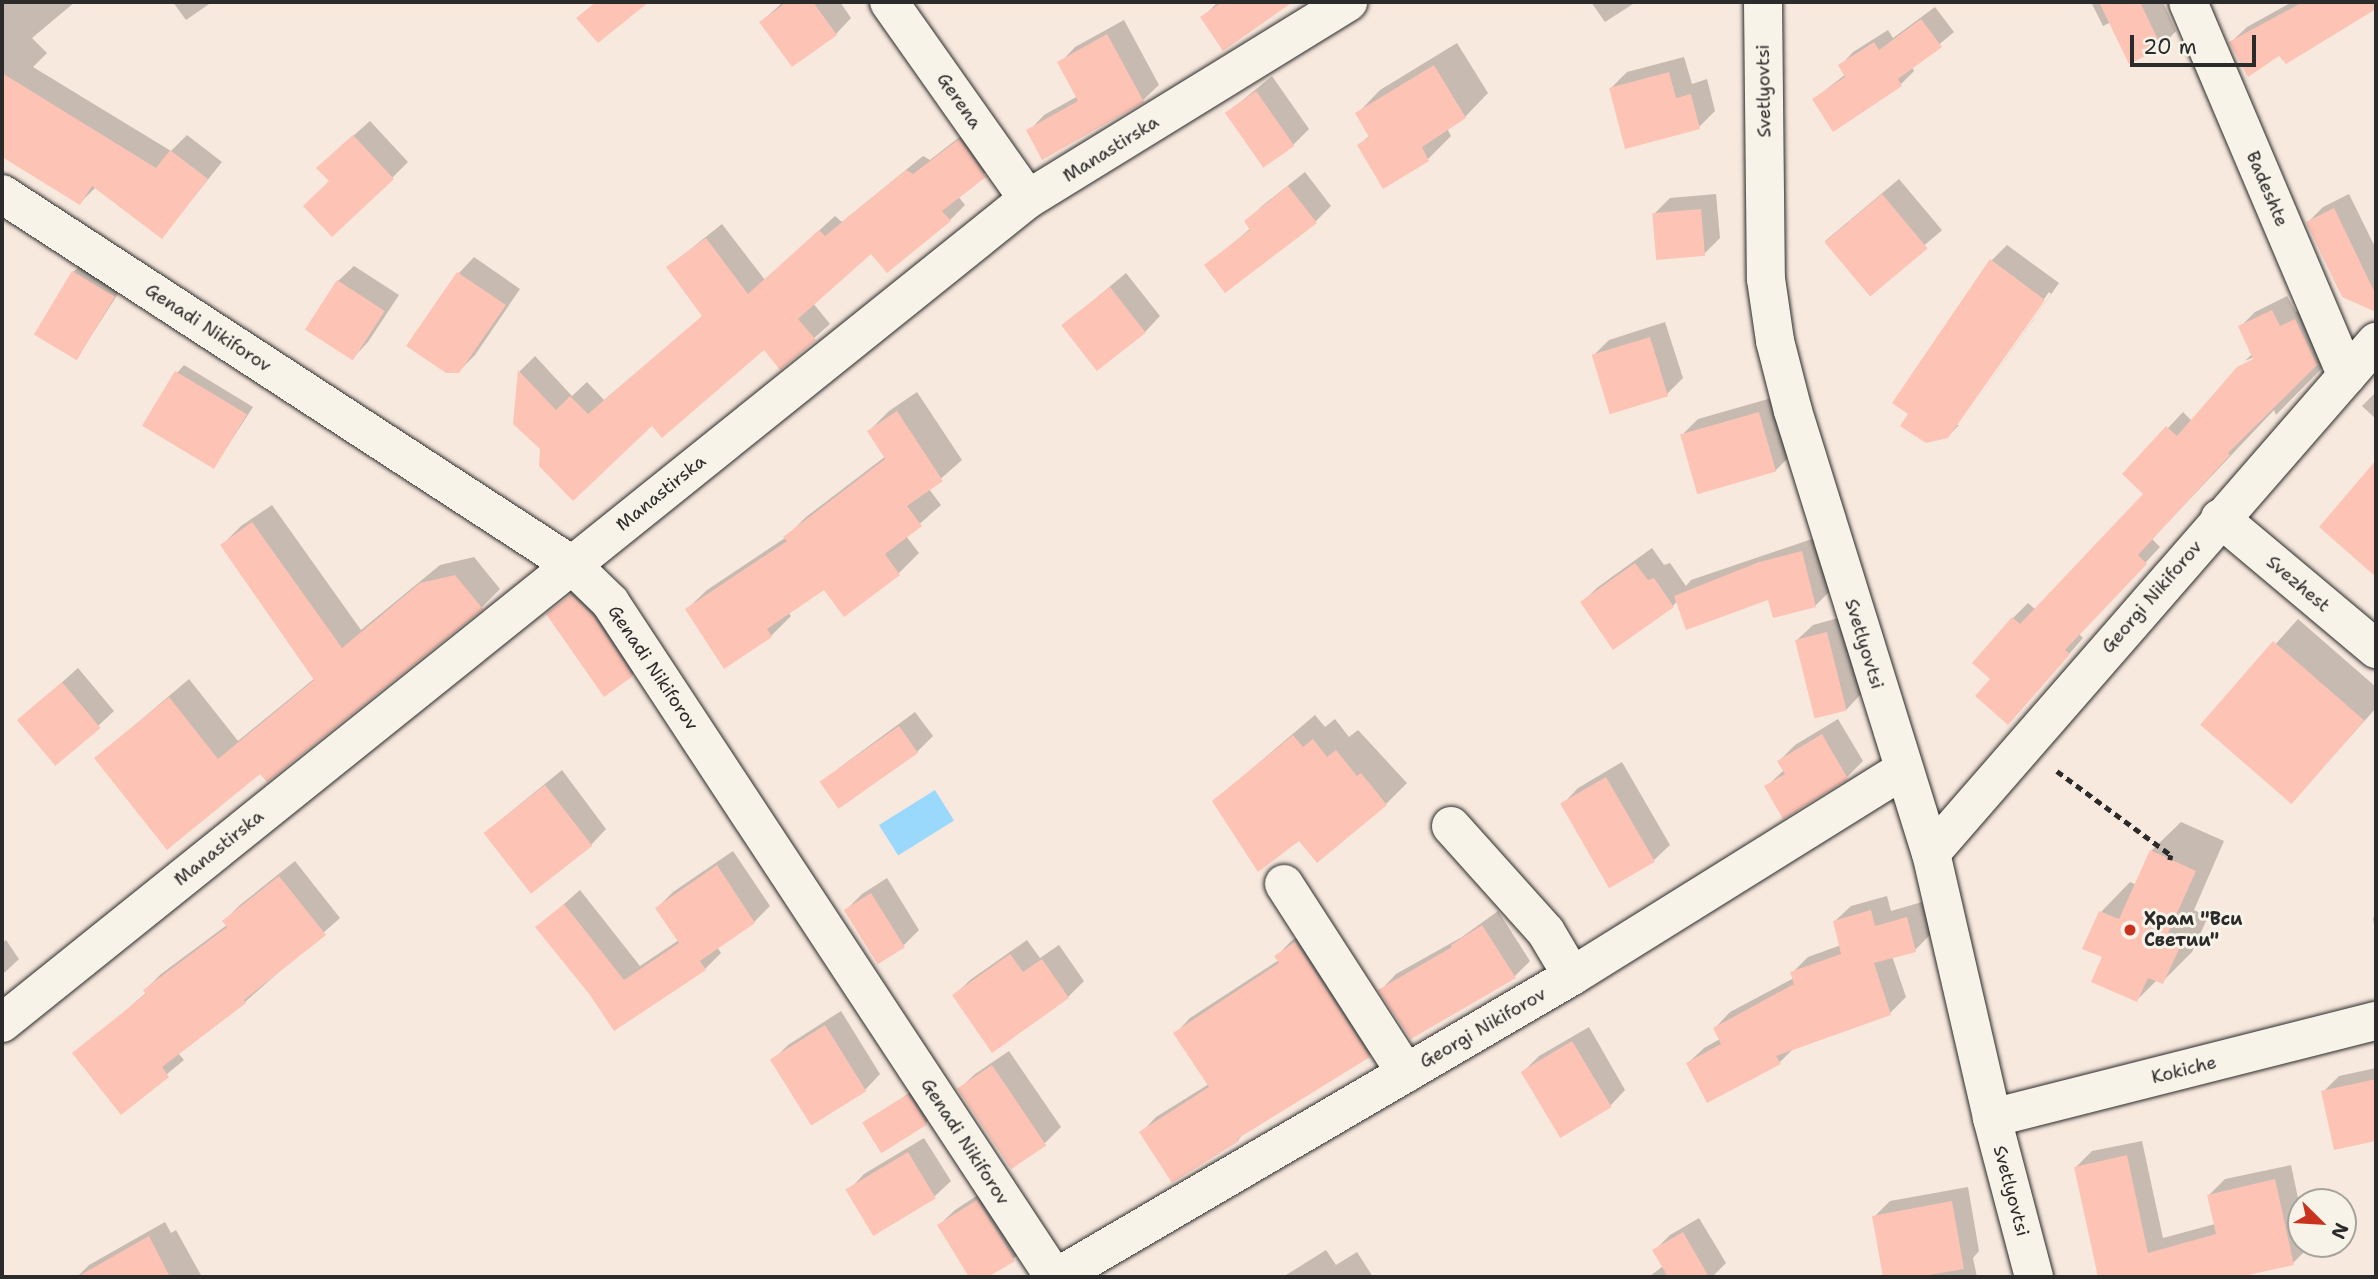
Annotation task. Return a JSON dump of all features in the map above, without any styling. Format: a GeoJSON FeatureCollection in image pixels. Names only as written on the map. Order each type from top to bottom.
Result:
{"type":"FeatureCollection","features":[{"type":"Feature","properties":{"kind":"street","name":"Gerena"},"geometry":{"type":"LineString","coordinates":[[889,2],[1028,199]]}},
{"type":"Feature","properties":{"kind":"street","name":"Manastirska"},"geometry":{"type":"LineString","coordinates":[[2,1023],[1028,199],[1348,2]]}},
{"type":"Feature","properties":{"kind":"street","name":"Svetlyovtsi"},"geometry":{"type":"LineString","coordinates":[[1763,2],[1766,279],[1775,341],[1793,411],[1931,853],[1992,1118],[2034,1277]]}},
{"type":"Feature","properties":{"kind":"street","name":"Badeshte"},"geometry":{"type":"LineString","coordinates":[[2188,2],[2347,376]]}},
{"type":"Feature","properties":{"kind":"street","name":"Genadi Nikiforov"},"geometry":{"type":"LineString","coordinates":[[2,194],[572,565],[610,602],[1056,1277]]}},
{"type":"Feature","properties":{"kind":"street","name":"Georgi Nikiforov"},"geometry":{"type":"LineString","coordinates":[[1931,853],[2376,342]]}},
{"type":"Feature","properties":{"kind":"street","name":"Svezhest"},"geometry":{"type":"LineString","coordinates":[[2220,518],[2376,649]]}},
{"type":"Feature","properties":{"kind":"street","name":"Georgi Nikiforov"},"geometry":{"type":"LineString","coordinates":[[1056,1277],[1572,976],[1903,770]]}},
{"type":"Feature","properties":{"kind":"street"},"geometry":{"type":"LineString","coordinates":[[1451,826],[1546,932],[1572,976]]}},
{"type":"Feature","properties":{"kind":"street"},"geometry":{"type":"LineString","coordinates":[[1284,884],[1406,1073]]}},
{"type":"Feature","properties":{"kind":"street","name":"Kokiche"},"geometry":{"type":"LineString","coordinates":[[1992,1118],[2376,1021]]}},
{"type":"Feature","properties":{"kind":"path"},"geometry":{"type":"LineString","coordinates":[[2022,746],[2171,855],[2170,860]]}},
{"type":"Feature","properties":{"kind":"water"},"geometry":{"type":"Polygon","coordinates":[[[935,790],[954,821],[898,856],[879,825],[935,790]]]}},
{"type":"Feature","properties":{"kind":"building"},"geometry":{"type":"Polygon","coordinates":[[[596,2],[649,2],[598,43],[576,18],[596,2]]]}},
{"type":"Feature","properties":{"kind":"building"},"geometry":{"type":"Polygon","coordinates":[[[787,2],[813,2],[837,35],[792,67],[759,22],[787,2]]]}},
{"type":"Feature","properties":{"kind":"building"},"geometry":{"type":"Polygon","coordinates":[[[1222,2],[1293,2],[1223,51],[1200,17],[1222,2]]]}},
{"type":"Feature","properties":{"kind":"building"},"geometry":{"type":"Polygon","coordinates":[[[2099,2],[2140,2],[2162,48],[2129,64],[2099,2]]]}},
{"type":"Feature","properties":{"kind":"building"},"geometry":{"type":"Polygon","coordinates":[[[2303,2],[2376,2],[2376,9],[2286,64],[2279,56],[2248,77],[2229,42],[2303,2]]]}},
{"type":"Feature","properties":{"kind":"building"},"geometry":{"type":"Polygon","coordinates":[[[1921,19],[1942,47],[1898,79],[1902,86],[1833,132],[1812,99],[1845,77],[1838,65],[1874,42],[1879,50],[1921,19]]]}},
{"type":"Feature","properties":{"kind":"building"},"geometry":{"type":"Polygon","coordinates":[[[1107,34],[1144,102],[1042,160],[1026,130],[1078,101],[1057,62],[1107,34]]]}},
{"type":"Feature","properties":{"kind":"building"},"geometry":{"type":"Polygon","coordinates":[[[1434,65],[1466,118],[1422,147],[1429,161],[1383,189],[1357,145],[1369,137],[1355,113],[1434,65]]]}},
{"type":"Feature","properties":{"kind":"building"},"geometry":{"type":"Polygon","coordinates":[[[1669,72],[1676,98],[1691,94],[1700,129],[1625,149],[1609,88],[1669,72]]]}},
{"type":"Feature","properties":{"kind":"building"},"geometry":{"type":"Polygon","coordinates":[[[2,73],[156,168],[170,150],[208,179],[162,239],[92,186],[80,205],[2,157],[2,73]]]}},
{"type":"Feature","properties":{"kind":"building"},"geometry":{"type":"Polygon","coordinates":[[[1256,91],[1294,146],[1263,168],[1225,113],[1256,91]]]}},
{"type":"Feature","properties":{"kind":"building"},"geometry":{"type":"Polygon","coordinates":[[[353,135],[394,179],[332,237],[303,206],[329,181],[316,168],[353,135]]]}},
{"type":"Feature","properties":{"kind":"building"},"geometry":{"type":"Polygon","coordinates":[[[959,139],[986,177],[942,211],[951,221],[887,273],[871,254],[798,319],[816,340],[780,370],[764,350],[662,438],[652,426],[573,501],[539,466],[540,449],[513,424],[518,370],[556,410],[570,396],[588,414],[702,316],[666,267],[706,238],[748,294],[819,230],[825,236],[906,170],[913,174],[959,139]]]}},
{"type":"Feature","properties":{"kind":"building"},"geometry":{"type":"Polygon","coordinates":[[[1288,186],[1317,223],[1225,293],[1204,265],[1250,230],[1244,221],[1288,186]]]}},
{"type":"Feature","properties":{"kind":"building"},"geometry":{"type":"Polygon","coordinates":[[[1882,194],[1928,248],[1870,297],[1825,242],[1882,194]]]}},
{"type":"Feature","properties":{"kind":"building"},"geometry":{"type":"Polygon","coordinates":[[[2334,208],[2376,295],[2376,312],[2342,297],[2306,222],[2334,208]]]}},
{"type":"Feature","properties":{"kind":"building"},"geometry":{"type":"Polygon","coordinates":[[[1701,209],[1705,256],[1656,260],[1652,213],[1701,209]]]}},
{"type":"Feature","properties":{"kind":"building"},"geometry":{"type":"Polygon","coordinates":[[[1990,259],[2045,300],[1948,438],[1926,443],[1900,426],[1908,414],[1892,403],[1990,259]]]}},
{"type":"Feature","properties":{"kind":"building"},"geometry":{"type":"Polygon","coordinates":[[[72,271],[115,297],[77,360],[34,334],[72,271]]]}},
{"type":"Feature","properties":{"kind":"building"},"geometry":{"type":"Polygon","coordinates":[[[457,272],[506,305],[459,373],[446,373],[406,346],[457,272]]]}},
{"type":"Feature","properties":{"kind":"building"},"geometry":{"type":"Polygon","coordinates":[[[337,280],[385,311],[353,361],[305,329],[337,280]]]}},
{"type":"Feature","properties":{"kind":"building"},"geometry":{"type":"Polygon","coordinates":[[[1110,287],[1146,333],[1097,371],[1061,325],[1110,287]]]}},
{"type":"Feature","properties":{"kind":"building"},"geometry":{"type":"Polygon","coordinates":[[[2272,310],[2280,326],[2295,319],[2317,365],[2228,453],[2230,455],[2138,555],[2147,564],[2065,650],[2070,654],[2008,725],[1975,696],[1990,679],[1972,663],[2012,617],[2020,624],[2143,494],[2122,474],[2166,426],[2177,436],[2237,367],[2253,359],[2238,326],[2272,310]]]}},
{"type":"Feature","properties":{"kind":"building"},"geometry":{"type":"Polygon","coordinates":[[[1650,337],[1668,396],[1610,414],[1592,355],[1650,337]]]}},
{"type":"Feature","properties":{"kind":"building"},"geometry":{"type":"Polygon","coordinates":[[[175,371],[247,414],[214,469],[142,426],[175,371]]]}},
{"type":"Feature","properties":{"kind":"building"},"geometry":{"type":"Polygon","coordinates":[[[897,411],[943,481],[907,506],[922,526],[885,554],[900,575],[844,617],[824,590],[767,629],[772,637],[724,669],[685,609],[787,541],[783,537],[885,459],[867,431],[897,411]]]}},
{"type":"Feature","properties":{"kind":"building"},"geometry":{"type":"Polygon","coordinates":[[[1759,412],[1776,472],[1697,494],[1680,435],[1759,412]]]}},
{"type":"Feature","properties":{"kind":"building"},"geometry":{"type":"Polygon","coordinates":[[[2376,460],[2376,577],[2319,527],[2376,460]]]}},
{"type":"Feature","properties":{"kind":"building"},"geometry":{"type":"Polygon","coordinates":[[[252,522],[342,648],[420,583],[455,575],[483,609],[267,782],[260,774],[167,850],[94,758],[169,697],[218,759],[314,680],[220,545],[252,522]]]}},
{"type":"Feature","properties":{"kind":"building"},"geometry":{"type":"Polygon","coordinates":[[[1802,551],[1816,607],[1773,618],[1768,600],[1686,630],[1674,596],[1759,562],[1802,551]]]}},
{"type":"Feature","properties":{"kind":"building"},"geometry":{"type":"Polygon","coordinates":[[[1635,563],[1648,580],[1654,578],[1674,607],[1613,650],[1580,602],[1635,563]]]}},
{"type":"Feature","properties":{"kind":"building"},"geometry":{"type":"Polygon","coordinates":[[[571,595],[593,616],[633,676],[604,697],[546,614],[571,595]]]}},
{"type":"Feature","properties":{"kind":"building"},"geometry":{"type":"Polygon","coordinates":[[[1827,632],[1847,711],[1815,719],[1795,640],[1827,632]]]}},
{"type":"Feature","properties":{"kind":"building"},"geometry":{"type":"Polygon","coordinates":[[[2273,641],[2364,720],[2291,804],[2200,725],[2273,641]]]}},
{"type":"Feature","properties":{"kind":"building"},"geometry":{"type":"Polygon","coordinates":[[[62,682],[101,728],[55,766],[17,720],[62,682]]]}},
{"type":"Feature","properties":{"kind":"building"},"geometry":{"type":"Polygon","coordinates":[[[899,726],[918,753],[838,809],[820,782],[899,726]]]}},
{"type":"Feature","properties":{"kind":"building"},"geometry":{"type":"Polygon","coordinates":[[[1822,734],[1848,779],[1783,819],[1764,786],[1785,774],[1777,761],[1822,734]]]}},
{"type":"Feature","properties":{"kind":"building"},"geometry":{"type":"Polygon","coordinates":[[[1293,735],[1303,747],[1313,739],[1327,757],[1336,750],[1357,776],[1361,773],[1387,805],[1317,863],[1299,841],[1258,872],[1212,801],[1293,735]]]}},
{"type":"Feature","properties":{"kind":"building"},"geometry":{"type":"Polygon","coordinates":[[[1606,777],[1655,862],[1609,888],[1560,803],[1606,777]]]}},
{"type":"Feature","properties":{"kind":"building"},"geometry":{"type":"Polygon","coordinates":[[[545,785],[592,846],[531,894],[484,833],[545,785]]]}},
{"type":"Feature","properties":{"kind":"building","name":"Храм \"Вси Светии\""},"geometry":{"type":"Polygon","coordinates":[[[2150,850],[2196,871],[2165,940],[2180,947],[2163,984],[2148,978],[2137,1002],[2091,982],[2102,957],[2082,949],[2099,911],[2119,919],[2150,850]]]}},
{"type":"Feature","properties":{"kind":"building"},"geometry":{"type":"Polygon","coordinates":[[[717,865],[755,923],[700,961],[706,970],[614,1031],[590,995],[535,927],[564,904],[624,980],[679,943],[655,908],[717,865]]]}},
{"type":"Feature","properties":{"kind":"building"},"geometry":{"type":"Polygon","coordinates":[[[279,876],[326,935],[244,1000],[246,1003],[162,1067],[169,1077],[121,1115],[72,1053],[146,994],[143,990],[227,927],[222,921],[279,876]]]}},
{"type":"Feature","properties":{"kind":"building"},"geometry":{"type":"Polygon","coordinates":[[[871,893],[905,947],[878,964],[844,910],[871,893]]]}},
{"type":"Feature","properties":{"kind":"building"},"geometry":{"type":"Polygon","coordinates":[[[1871,910],[1875,926],[1907,917],[1916,952],[1874,963],[1891,1015],[1776,1056],[1781,1064],[1707,1103],[1686,1063],[1721,1044],[1713,1028],[1794,984],[1790,972],[1841,954],[1833,921],[1871,910]]]}},
{"type":"Feature","properties":{"kind":"building"},"geometry":{"type":"Polygon","coordinates":[[[1482,925],[1516,978],[1411,1039],[1378,990],[1452,947],[1451,945],[1482,925]]]}},
{"type":"Feature","properties":{"kind":"building"},"geometry":{"type":"Polygon","coordinates":[[[1295,942],[1370,1057],[1237,1139],[1239,1141],[1172,1183],[1139,1132],[1209,1087],[1173,1033],[1279,963],[1274,956],[1295,942]]]}},
{"type":"Feature","properties":{"kind":"building"},"geometry":{"type":"Polygon","coordinates":[[[1010,954],[1023,972],[1042,959],[1069,998],[992,1053],[952,995],[1010,954]]]}},
{"type":"Feature","properties":{"kind":"building"},"geometry":{"type":"Polygon","coordinates":[[[825,1025],[866,1091],[811,1126],[770,1059],[825,1025]]]}},
{"type":"Feature","properties":{"kind":"building"},"geometry":{"type":"Polygon","coordinates":[[[1572,1041],[1612,1107],[1560,1138],[1521,1072],[1572,1041]]]}},
{"type":"Feature","properties":{"kind":"building"},"geometry":{"type":"Polygon","coordinates":[[[992,1065],[1046,1145],[1011,1169],[957,1088],[992,1065]]]}},
{"type":"Feature","properties":{"kind":"building"},"geometry":{"type":"Polygon","coordinates":[[[2376,1079],[2376,1141],[2334,1150],[2321,1091],[2376,1079]]]}},
{"type":"Feature","properties":{"kind":"building"},"geometry":{"type":"Polygon","coordinates":[[[908,1094],[927,1125],[881,1153],[862,1123],[908,1094]]]}},
{"type":"Feature","properties":{"kind":"building"},"geometry":{"type":"Polygon","coordinates":[[[908,1152],[936,1198],[873,1236],[845,1190],[908,1152]]]}},
{"type":"Feature","properties":{"kind":"building"},"geometry":{"type":"Polygon","coordinates":[[[2127,1155],[2148,1253],[2216,1234],[2207,1195],[2275,1179],[2287,1233],[2287,1258],[2292,1258],[2294,1265],[2239,1277],[2098,1277],[2074,1167],[2127,1155]]]}},
{"type":"Feature","properties":{"kind":"building"},"geometry":{"type":"Polygon","coordinates":[[[977,1200],[1015,1261],[988,1277],[969,1277],[937,1225],[977,1200]]]}},
{"type":"Feature","properties":{"kind":"building"},"geometry":{"type":"Polygon","coordinates":[[[1952,1201],[1964,1269],[1918,1277],[1883,1277],[1872,1216],[1952,1201]]]}},
{"type":"Feature","properties":{"kind":"building"},"geometry":{"type":"Polygon","coordinates":[[[1683,1232],[1709,1277],[1668,1277],[1652,1250],[1683,1232]]]}},
{"type":"Feature","properties":{"kind":"building"},"geometry":{"type":"Polygon","coordinates":[[[149,1236],[170,1277],[77,1277],[149,1236]]]}},
{"type":"Feature","properties":{"kind":"place","name":"Храм \"Вси Светии\""},"geometry":{"type":"Point","coordinates":[2130,930]}}]}
